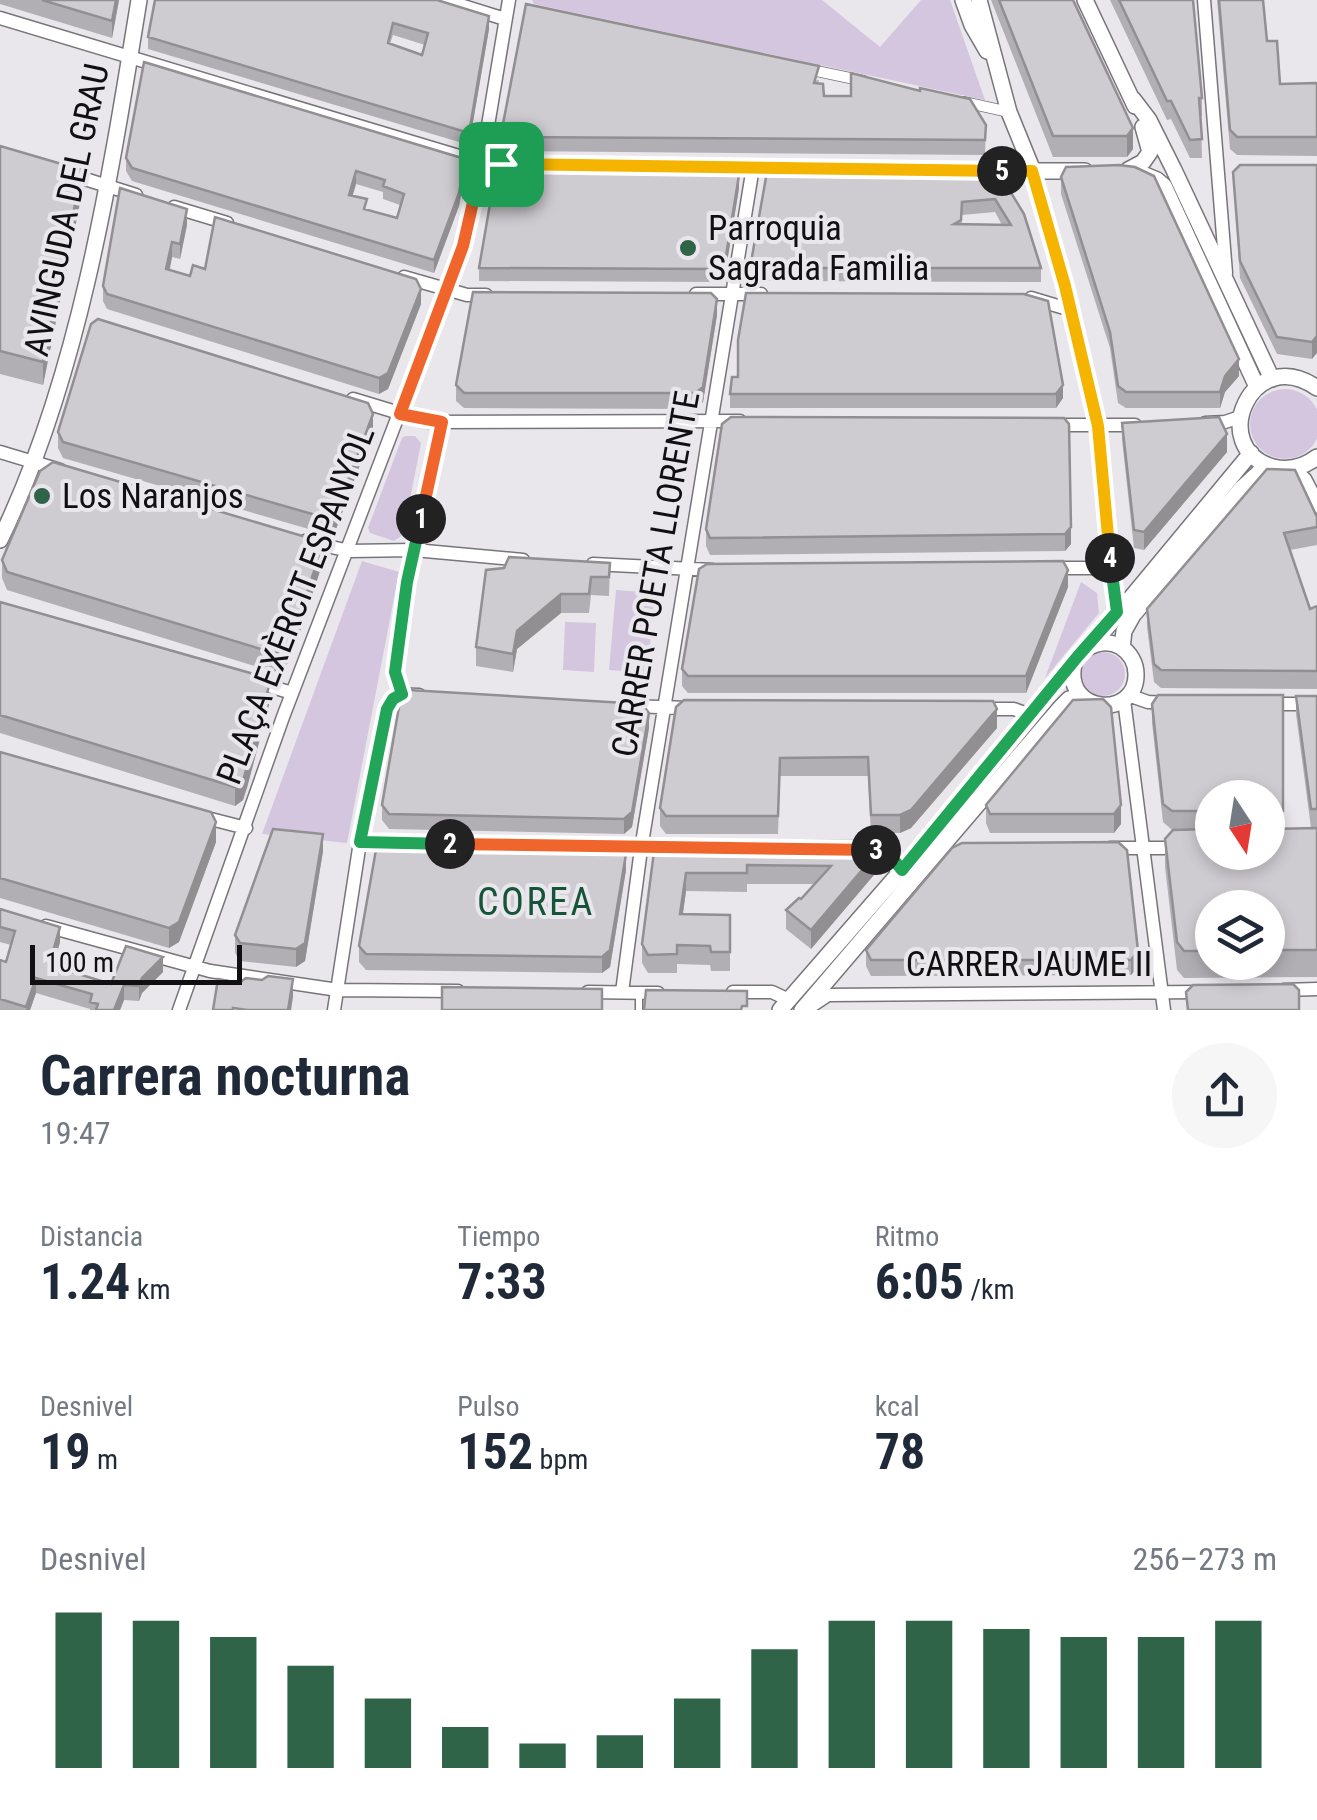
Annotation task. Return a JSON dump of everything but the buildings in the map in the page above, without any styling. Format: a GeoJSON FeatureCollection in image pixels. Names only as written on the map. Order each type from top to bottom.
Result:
{"type":"FeatureCollection","features":[{"type":"Feature","properties":{"kind":"street","name":"AVINGUDA DEL GRAU"},"geometry":{"type":"LineString","coordinates":[[0,540],[35,463],[85,318],[140,0]]}},
{"type":"Feature","properties":{"kind":"street"},"geometry":{"type":"LineString","coordinates":[[444,0],[525,9]]}},
{"type":"Feature","properties":{"kind":"street"},"geometry":{"type":"LineString","coordinates":[[963,0],[972,26],[994,62]]}},
{"type":"Feature","properties":{"kind":"street"},"geometry":{"type":"LineString","coordinates":[[978,0],[1009,112],[1032,171],[1098,426],[1117,612]]}},
{"type":"Feature","properties":{"kind":"street"},"geometry":{"type":"LineString","coordinates":[[1084,0],[1151,145],[1148,157],[1112,170]]}},
{"type":"Feature","properties":{"kind":"street"},"geometry":{"type":"LineString","coordinates":[[1204,0],[1226,280]]}},
{"type":"Feature","properties":{"kind":"street","name":"PLAÇA EXÈRCIT ESPANYOL"},"geometry":{"type":"LineString","coordinates":[[179,1010],[292,693],[470,224],[507,8]]}},
{"type":"Feature","properties":{"kind":"street"},"geometry":{"type":"LineString","coordinates":[[0,18],[482,163],[676,166]]}},
{"type":"Feature","properties":{"kind":"street"},"geometry":{"type":"LineString","coordinates":[[800,67],[872,82]]}},
{"type":"Feature","properties":{"kind":"street"},"geometry":{"type":"LineString","coordinates":[[946,98],[1009,112]]}},
{"type":"Feature","properties":{"kind":"street"},"geometry":{"type":"LineString","coordinates":[[1133,99],[1149,120],[1226,280],[1264,383]]}},
{"type":"Feature","properties":{"kind":"street"},"geometry":{"type":"LineString","coordinates":[[695,166],[793,168]]}},
{"type":"Feature","properties":{"kind":"street","name":"CARRER POETA LLORENTE"},"geometry":{"type":"LineString","coordinates":[[622,992],[641,849],[754,167]]}},
{"type":"Feature","properties":{"kind":"street"},"geometry":{"type":"LineString","coordinates":[[49,168],[148,198]]}},
{"type":"Feature","properties":{"kind":"street"},"geometry":{"type":"LineString","coordinates":[[1218,169],[1237,169]]}},
{"type":"Feature","properties":{"kind":"street"},"geometry":{"type":"LineString","coordinates":[[973,170],[1112,170],[1150,176],[1164,186],[1264,383]]}},
{"type":"Feature","properties":{"kind":"street"},"geometry":{"type":"LineString","coordinates":[[166,204],[242,227]]}},
{"type":"Feature","properties":{"kind":"street"},"geometry":{"type":"LineString","coordinates":[[391,273],[467,295],[509,295]]}},
{"type":"Feature","properties":{"kind":"street"},"geometry":{"type":"LineString","coordinates":[[681,294],[770,294]]}},
{"type":"Feature","properties":{"kind":"street"},"geometry":{"type":"LineString","coordinates":[[1012,296],[1071,310]]}},
{"type":"Feature","properties":{"kind":"street"},"geometry":{"type":"LineString","coordinates":[[1316,462],[1292,468],[1266,465],[1244,442],[1240,417],[1249,395],[1264,383],[1295,377],[1317,387]]}},
{"type":"Feature","properties":{"kind":"street"},"geometry":{"type":"LineString","coordinates":[[345,397],[415,419],[442,422],[751,421]]}},
{"type":"Feature","properties":{"kind":"street"},"geometry":{"type":"LineString","coordinates":[[1190,423],[1225,422],[1240,417]]}},
{"type":"Feature","properties":{"kind":"street"},"geometry":{"type":"LineString","coordinates":[[402,694],[395,672],[414,550],[442,422]]}},
{"type":"Feature","properties":{"kind":"street"},"geometry":{"type":"LineString","coordinates":[[1039,425],[1156,424]]}},
{"type":"Feature","properties":{"kind":"street"},"geometry":{"type":"LineString","coordinates":[[0,452],[79,476]]}},
{"type":"Feature","properties":{"kind":"street"},"geometry":{"type":"LineString","coordinates":[[794,1007],[902,870],[1251,453]]}},
{"type":"Feature","properties":{"kind":"street"},"geometry":{"type":"LineString","coordinates":[[1122,648],[1124,631],[1133,616],[1266,465]]}},
{"type":"Feature","properties":{"kind":"street"},"geometry":{"type":"LineString","coordinates":[[1292,468],[1304,480],[1317,506]]}},
{"type":"Feature","properties":{"kind":"street"},"geometry":{"type":"LineString","coordinates":[[288,536],[349,551],[414,550],[538,561]]}},
{"type":"Feature","properties":{"kind":"street"},"geometry":{"type":"LineString","coordinates":[[576,563],[730,570]]}},
{"type":"Feature","properties":{"kind":"street"},"geometry":{"type":"LineString","coordinates":[[1038,568],[1110,568]]}},
{"type":"Feature","properties":{"kind":"street"},"geometry":{"type":"LineString","coordinates":[[1074,664],[1073,680],[1088,702],[1106,706],[1126,697],[1134,688],[1136,670],[1129,654],[1112,644],[1091,646]]}},
{"type":"Feature","properties":{"kind":"street"},"geometry":{"type":"LineString","coordinates":[[238,677],[292,693]]}},
{"type":"Feature","properties":{"kind":"street"},"geometry":{"type":"LineString","coordinates":[[334,1010],[360,842],[387,709],[402,694],[440,696]]}},
{"type":"Feature","properties":{"kind":"street"},"geometry":{"type":"LineString","coordinates":[[794,1007],[1068,699],[1081,696]]}},
{"type":"Feature","properties":{"kind":"street"},"geometry":{"type":"LineString","coordinates":[[1126,697],[1191,703]]}},
{"type":"Feature","properties":{"kind":"street"},"geometry":{"type":"LineString","coordinates":[[1126,697],[1164,1010]]}},
{"type":"Feature","properties":{"kind":"street"},"geometry":{"type":"LineString","coordinates":[[1263,704],[1317,704]]}},
{"type":"Feature","properties":{"kind":"street"},"geometry":{"type":"LineString","coordinates":[[608,705],[703,708]]}},
{"type":"Feature","properties":{"kind":"street"},"geometry":{"type":"LineString","coordinates":[[956,708],[1014,708],[1030,715]]}},
{"type":"Feature","properties":{"kind":"street"},"geometry":{"type":"LineString","coordinates":[[186,812],[246,828]]}},
{"type":"Feature","properties":{"kind":"street"},"geometry":{"type":"LineString","coordinates":[[950,834],[963,846]]}},
{"type":"Feature","properties":{"kind":"street"},"geometry":{"type":"LineString","coordinates":[[360,842],[379,842]]}},
{"type":"Feature","properties":{"kind":"street"},"geometry":{"type":"LineString","coordinates":[[585,848],[678,849]]}},
{"type":"Feature","properties":{"kind":"street"},"geometry":{"type":"LineString","coordinates":[[1105,848],[1195,848]]}},
{"type":"Feature","properties":{"kind":"street"},"geometry":{"type":"LineString","coordinates":[[844,850],[881,850],[894,858],[902,870]]}},
{"type":"Feature","properties":{"kind":"street"},"geometry":{"type":"LineString","coordinates":[[36,922],[195,968],[338,990],[470,991]]}},
{"type":"Feature","properties":{"kind":"street"},"geometry":{"type":"LineString","coordinates":[[1268,990],[1317,989]]}},
{"type":"Feature","properties":{"kind":"street"},"geometry":{"type":"LineString","coordinates":[[565,992],[675,993]]}},
{"type":"Feature","properties":{"kind":"street","name":"CARRER JAUME II"},"geometry":{"type":"LineString","coordinates":[[710,992],[772,992],[794,1007],[828,996],[1215,992]]}},
{"type":"Feature","properties":{"kind":"lane"},"geometry":{"type":"LineString","coordinates":[[639,1010],[640,993]]}},
{"type":"Feature","properties":{"kind":"shaded area"},"geometry":{"type":"Polygon","coordinates":[[[532,0],[822,0],[880,47],[921,0],[950,0],[985,100],[534,4],[532,0]]]}},
{"type":"Feature","properties":{"kind":"shaded area"},"geometry":{"type":"Polygon","coordinates":[[[1272,392],[1298,392],[1310,399],[1317,411],[1317,437],[1310,449],[1298,456],[1272,456],[1260,449],[1253,437],[1253,411],[1260,399],[1272,392]]]}},
{"type":"Feature","properties":{"kind":"shaded area"},"geometry":{"type":"Polygon","coordinates":[[[405,436],[415,436],[421,443],[403,535],[394,541],[370,533],[368,528],[405,436]]]}},
{"type":"Feature","properties":{"kind":"shaded area"},"geometry":{"type":"Polygon","coordinates":[[[362,561],[399,572],[347,843],[262,834],[362,561]]]}},
{"type":"Feature","properties":{"kind":"shaded area"},"geometry":{"type":"Polygon","coordinates":[[[1081,582],[1097,593],[1099,613],[1045,678],[1081,582]]]}},
{"type":"Feature","properties":{"kind":"shaded area"},"geometry":{"type":"Polygon","coordinates":[[[616,590],[654,593],[648,673],[609,670],[616,590]]]}},
{"type":"Feature","properties":{"kind":"shaded area"},"geometry":{"type":"Polygon","coordinates":[[[565,622],[596,623],[594,672],[563,670],[565,622]]]}},
{"type":"Feature","properties":{"kind":"shaded area"},"geometry":{"type":"Polygon","coordinates":[[[1103,652],[1119,658],[1125,674],[1119,690],[1103,696],[1087,690],[1081,674],[1087,658],[1103,652]]]}},
{"type":"Feature","properties":{"kind":"place","name":"Parroquia Sagrada Familia"},"geometry":{"type":"Point","coordinates":[688,248]}},
{"type":"Feature","properties":{"kind":"place","name":"Los Naranjos"},"geometry":{"type":"Point","coordinates":[42,496]}},
{"type":"Feature","properties":{"kind":"district","name":"COREA"},"geometry":{"type":"Point","coordinates":[536,902]}},
{"type":"Feature","properties":{"kind":"route"},"geometry":{"type":"LineString","coordinates":[[482,163],[501,164],[1032,171],[1065,286],[1098,426],[1117,612],[902,870],[894,858],[881,850],[360,842],[387,709],[402,694],[395,672],[407,582],[442,422],[400,414],[463,246],[482,163]]}}]}
